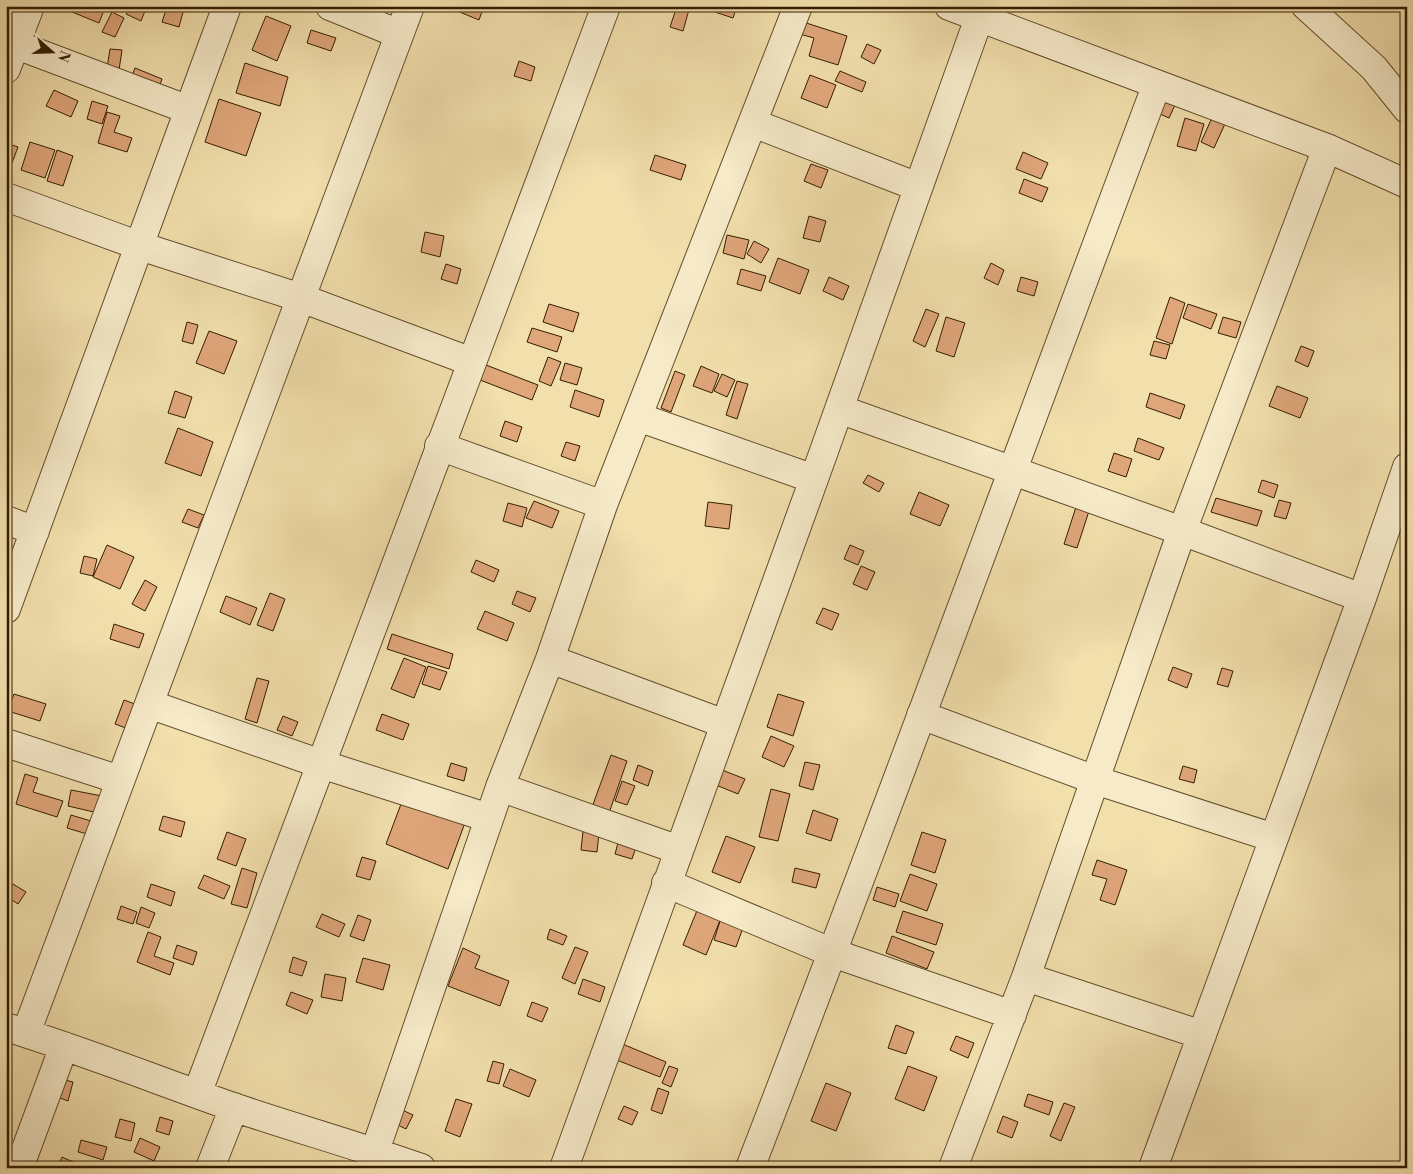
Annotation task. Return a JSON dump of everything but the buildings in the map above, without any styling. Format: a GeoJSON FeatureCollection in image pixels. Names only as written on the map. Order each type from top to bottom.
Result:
{"type":"FeatureCollection","features":[{"type":"Feature","properties":{"kind":"street"},"geometry":{"type":"LineString","coordinates":[[30,6],[9,52],[189,110]]}},
{"type":"Feature","properties":{"kind":"street"},"geometry":{"type":"LineString","coordinates":[[6,609],[227,6]]}},
{"type":"Feature","properties":{"kind":"street"},"geometry":{"type":"LineString","coordinates":[[330,6],[400,34]]}},
{"type":"Feature","properties":{"kind":"street"},"geometry":{"type":"LineString","coordinates":[[410,6],[120,780],[16,1030],[234,1107],[376,1160],[421,1168]]}},
{"type":"Feature","properties":{"kind":"street"},"geometry":{"type":"LineString","coordinates":[[197,1094],[606,6]]}},
{"type":"Feature","properties":{"kind":"street"},"geometry":{"type":"LineString","coordinates":[[376,1160],[489,818],[550,659],[603,505],[798,6]]}},
{"type":"Feature","properties":{"kind":"street"},"geometry":{"type":"LineString","coordinates":[[949,6],[1327,148],[1407,184]]}},
{"type":"Feature","properties":{"kind":"street"},"geometry":{"type":"LineString","coordinates":[[1306,6],[1374,68],[1407,109]]}},
{"type":"Feature","properties":{"kind":"street"},"geometry":{"type":"LineString","coordinates":[[564,1168],[979,18]]}},
{"type":"Feature","properties":{"kind":"street"},"geometry":{"type":"LineString","coordinates":[[750,1168],[833,953],[1157,84]]}},
{"type":"Feature","properties":{"kind":"street"},"geometry":{"type":"LineString","coordinates":[[752,123],[918,187]]}},
{"type":"Feature","properties":{"kind":"street"},"geometry":{"type":"LineString","coordinates":[[953,1168],[1026,977],[1182,531],[1327,148]]}},
{"type":"Feature","properties":{"kind":"street"},"geometry":{"type":"LineString","coordinates":[[6,197],[140,246],[300,298],[472,362]]}},
{"type":"Feature","properties":{"kind":"street"},"geometry":{"type":"LineString","coordinates":[[839,409],[1182,531],[1362,598]]}},
{"type":"Feature","properties":{"kind":"street"},"geometry":{"type":"LineString","coordinates":[[638,417],[814,479]]}},
{"type":"Feature","properties":{"kind":"street"},"geometry":{"type":"LineString","coordinates":[[439,446],[603,505]]}},
{"type":"Feature","properties":{"kind":"street"},"geometry":{"type":"LineString","coordinates":[[1154,1168],[1362,598],[1407,467]]}},
{"type":"Feature","properties":{"kind":"street"},"geometry":{"type":"LineString","coordinates":[[6,520],[35,531]]}},
{"type":"Feature","properties":{"kind":"street"},"geometry":{"type":"LineString","coordinates":[[550,659],[725,724]]}},
{"type":"Feature","properties":{"kind":"street"},"geometry":{"type":"LineString","coordinates":[[149,704],[321,764],[489,818]]}},
{"type":"Feature","properties":{"kind":"street"},"geometry":{"type":"LineString","coordinates":[[921,715],[1095,780],[1274,838]]}},
{"type":"Feature","properties":{"kind":"street"},"geometry":{"type":"LineString","coordinates":[[6,743],[120,780]]}},
{"type":"Feature","properties":{"kind":"street"},"geometry":{"type":"LineString","coordinates":[[500,787],[679,850]]}},
{"type":"Feature","properties":{"kind":"street"},"geometry":{"type":"LineString","coordinates":[[666,883],[833,953],[1012,1015]]}},
{"type":"Feature","properties":{"kind":"street"},"geometry":{"type":"LineString","coordinates":[[1026,977],[1202,1036]]}},
{"type":"Feature","properties":{"kind":"street"},"geometry":{"type":"LineString","coordinates":[[19,1168],[64,1046]]}},
{"type":"Feature","properties":{"kind":"street"},"geometry":{"type":"LineString","coordinates":[[210,1168],[234,1107]]}}]}
